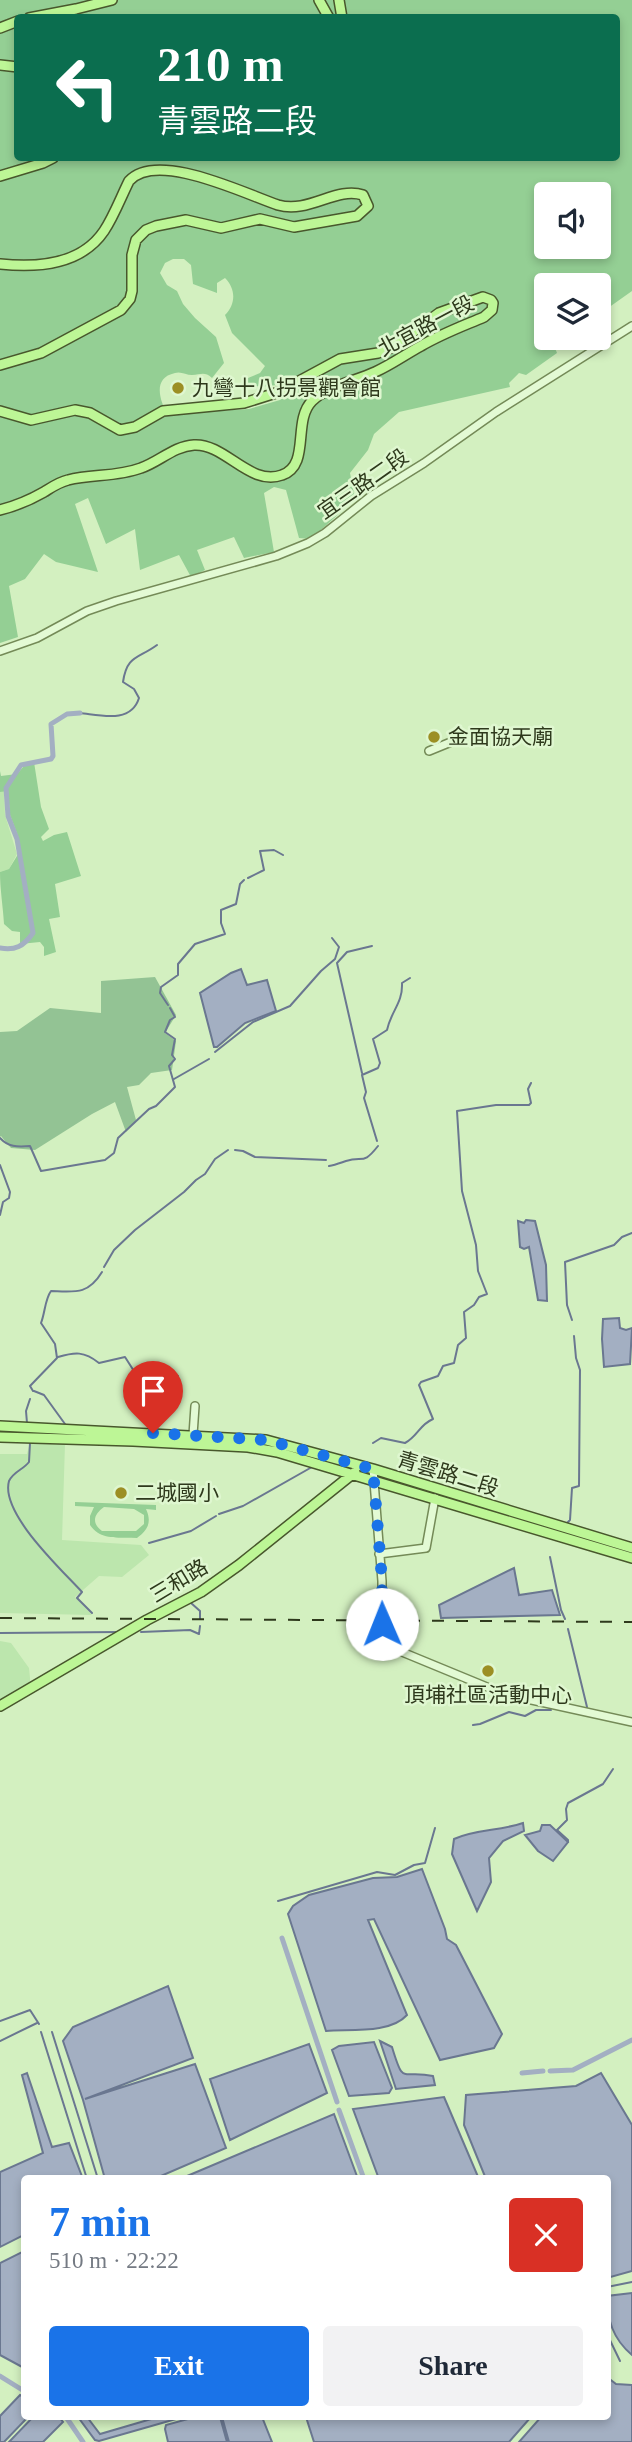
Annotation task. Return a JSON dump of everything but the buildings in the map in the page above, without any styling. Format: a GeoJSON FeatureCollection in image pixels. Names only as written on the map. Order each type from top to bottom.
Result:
{"type":"FeatureCollection","features":[{"type":"Feature","properties":{"kind":"main road"},"geometry":{"type":"LineString","coordinates":[[50,14],[112,0]]}},
{"type":"Feature","properties":{"kind":"main road"},"geometry":{"type":"LineString","coordinates":[[0,176],[47,161]]}},
{"type":"Feature","properties":{"kind":"main road"},"geometry":{"type":"LineString","coordinates":[[0,264],[28,267],[59,263],[79,252],[105,230],[134,175],[149,170],[208,178],[289,208],[313,205],[353,192],[363,195],[368,202],[368,206],[357,216],[294,227],[260,219],[221,228],[186,220],[146,230],[136,240],[132,256],[132,292],[121,310],[47,349],[0,365]]}},
{"type":"Feature","properties":{"kind":"main road","name":"北宜路一段"},"geometry":{"type":"LineString","coordinates":[[0,411],[31,420],[75,410],[90,413],[113,428],[128,430],[163,411],[244,403],[264,398],[340,359],[378,353],[391,348],[428,320],[448,310],[483,297],[493,303],[492,310],[484,317],[422,345],[378,371],[314,398],[304,411],[301,421],[299,452],[295,466],[282,475],[267,477],[258,474],[214,450],[194,445],[176,449],[143,468],[68,480],[20,504],[0,510]]}},
{"type":"Feature","properties":{"kind":"main road","name":"青雲路二段"},"geometry":{"type":"LineString","coordinates":[[0,1426],[133,1440],[193,1435],[266,1440],[373,1469],[632,1548]]}},
{"type":"Feature","properties":{"kind":"main road","name":"青雲路二段"},"geometry":{"type":"LineString","coordinates":[[0,1437],[133,1440],[248,1447],[277,1452],[632,1558]]}},
{"type":"Feature","properties":{"kind":"main road","name":"三和路"},"geometry":{"type":"LineString","coordinates":[[0,1706],[147,1620],[201,1592],[239,1565],[362,1466]]}},
{"type":"Feature","properties":{"kind":"street","name":"宜三路二段"},"geometry":{"type":"LineString","coordinates":[[0,651],[37,638],[86,611],[276,556],[308,543],[325,533],[371,496],[424,463],[496,412],[632,326]]}},
{"type":"Feature","properties":{"kind":"street"},"geometry":{"type":"LineString","coordinates":[[429,751],[452,743]]}},
{"type":"Feature","properties":{"kind":"street"},"geometry":{"type":"LineString","coordinates":[[193,1435],[195,1406]]}},
{"type":"Feature","properties":{"kind":"street"},"geometry":{"type":"LineString","coordinates":[[373,1469],[382,1617],[380,1640],[385,1645],[504,1694],[632,1722]]}},
{"type":"Feature","properties":{"kind":"street"},"geometry":{"type":"LineString","coordinates":[[379,1553],[426,1548],[436,1498]]}},
{"type":"Feature","properties":{"kind":"green space"},"geometry":{"type":"Polygon","coordinates":[[[0,0],[632,0],[632,291],[611,306],[611,273],[534,273],[534,350],[556,350],[557,353],[526,375],[519,373],[509,383],[510,387],[399,412],[374,434],[368,450],[350,473],[355,499],[311,539],[299,538],[286,490],[274,487],[264,493],[274,552],[244,558],[234,537],[197,550],[205,570],[191,577],[179,555],[140,570],[135,529],[106,544],[88,498],[75,504],[98,572],[56,562],[44,554],[25,579],[9,586],[18,637],[0,643],[0,0]],[[173,259],[165,263],[160,273],[167,285],[177,291],[183,304],[195,318],[216,337],[224,363],[212,378],[205,374],[177,373],[163,380],[160,396],[167,414],[249,409],[280,400],[288,391],[285,384],[260,387],[247,383],[248,378],[260,373],[265,366],[232,333],[225,315],[233,301],[229,282],[225,278],[217,283],[217,293],[193,284],[191,265],[184,259],[173,259]]]}},
{"type":"Feature","properties":{"kind":"green space"},"geometry":{"type":"Polygon","coordinates":[[[34,762],[41,807],[49,829],[41,837],[43,841],[67,832],[81,876],[55,884],[60,917],[49,919],[56,952],[44,956],[44,947],[40,942],[20,944],[20,932],[12,931],[4,924],[0,879],[0,872],[9,869],[20,851],[10,815],[8,791],[0,792],[0,771],[1,776],[17,774],[24,766],[34,762]]]}},
{"type":"Feature","properties":{"kind":"green space"},"geometry":{"type":"Polygon","coordinates":[[[4,790],[5,815],[17,854],[9,869],[0,872],[0,792],[4,790]]]}},
{"type":"Feature","properties":{"kind":"green space"},"geometry":{"type":"Polygon","coordinates":[[[155,977],[176,1015],[165,1033],[176,1041],[172,1070],[151,1073],[139,1085],[127,1087],[136,1120],[126,1132],[115,1102],[35,1150],[11,1148],[0,1137],[0,1032],[17,1031],[50,1008],[101,1013],[101,981],[155,977]]]}},
{"type":"Feature","properties":{"kind":"green space"},"geometry":{"type":"Polygon","coordinates":[[[30,1442],[65,1444],[62,1540],[141,1545],[149,1555],[122,1577],[99,1576],[75,1597],[92,1615],[0,1613],[0,1454],[27,1454],[30,1442]]]}},
{"type":"Feature","properties":{"kind":"green space"},"geometry":{"type":"Polygon","coordinates":[[[75,1502],[156,1505],[156,1510],[146,1509],[148,1525],[137,1538],[117,1538],[99,1534],[90,1525],[94,1507],[75,1506],[75,1502]],[[104,1507],[96,1516],[96,1525],[102,1531],[136,1531],[144,1524],[144,1515],[134,1509],[104,1507]]]}},
{"type":"Feature","properties":{"kind":"green space"},"geometry":{"type":"Polygon","coordinates":[[[0,1641],[11,1643],[29,1668],[30,1683],[0,1700],[0,1641]]]}},
{"type":"Feature","properties":{"kind":"water"},"geometry":{"type":"Polygon","coordinates":[[[241,969],[247,985],[267,980],[276,1011],[245,1023],[214,1047],[200,993],[241,969]]]}},
{"type":"Feature","properties":{"kind":"water"},"geometry":{"type":"Polygon","coordinates":[[[526,1220],[535,1221],[546,1265],[547,1301],[538,1300],[529,1247],[520,1247],[518,1221],[524,1223],[526,1220]]]}},
{"type":"Feature","properties":{"kind":"water"},"geometry":{"type":"Polygon","coordinates":[[[619,1318],[620,1328],[632,1328],[630,1364],[604,1367],[603,1319],[619,1318]]]}},
{"type":"Feature","properties":{"kind":"water"},"geometry":{"type":"Polygon","coordinates":[[[514,1568],[519,1595],[552,1590],[560,1615],[441,1618],[439,1605],[514,1568]]]}},
{"type":"Feature","properties":{"kind":"water"},"geometry":{"type":"Polygon","coordinates":[[[523,1823],[524,1831],[503,1841],[489,1858],[491,1882],[477,1911],[452,1854],[454,1839],[470,1833],[523,1823]]]}},
{"type":"Feature","properties":{"kind":"water"},"geometry":{"type":"Polygon","coordinates":[[[542,1825],[550,1825],[568,1842],[553,1861],[538,1851],[525,1835],[540,1831],[542,1825]]]}},
{"type":"Feature","properties":{"kind":"water"},"geometry":{"type":"Polygon","coordinates":[[[422,1869],[447,1939],[456,1945],[502,2034],[494,2048],[440,2060],[374,1919],[368,1920],[407,2015],[400,2021],[380,2028],[326,2031],[288,1914],[293,1906],[309,1895],[373,1878],[397,1877],[422,1869]]]}},
{"type":"Feature","properties":{"kind":"water"},"geometry":{"type":"Polygon","coordinates":[[[168,1986],[193,2058],[85,2099],[195,2064],[226,2148],[163,2175],[104,2175],[63,2041],[73,2027],[168,1986]]]}},
{"type":"Feature","properties":{"kind":"water"},"geometry":{"type":"Polygon","coordinates":[[[380,2041],[392,2047],[402,2072],[433,2076],[435,2085],[396,2089],[380,2041]]]}},
{"type":"Feature","properties":{"kind":"water"},"geometry":{"type":"Polygon","coordinates":[[[374,2042],[392,2088],[389,2093],[349,2096],[332,2050],[339,2046],[374,2042]]]}},
{"type":"Feature","properties":{"kind":"water"},"geometry":{"type":"Polygon","coordinates":[[[309,2044],[327,2093],[230,2140],[210,2079],[309,2044]]]}},
{"type":"Feature","properties":{"kind":"water"},"geometry":{"type":"Polygon","coordinates":[[[27,2073],[52,2147],[69,2143],[81,2175],[21,2175],[21,2236],[0,2247],[0,2172],[43,2153],[22,2075],[27,2073]]]}},
{"type":"Feature","properties":{"kind":"water"},"geometry":{"type":"Polygon","coordinates":[[[601,2073],[632,2125],[632,2271],[611,2277],[611,2175],[484,2175],[464,2125],[466,2095],[576,2086],[601,2073]]]}},
{"type":"Feature","properties":{"kind":"water"},"geometry":{"type":"Polygon","coordinates":[[[444,2097],[477,2175],[378,2175],[353,2109],[444,2097]]]}},
{"type":"Feature","properties":{"kind":"water"},"geometry":{"type":"Polygon","coordinates":[[[334,2114],[357,2175],[189,2175],[334,2114]]]}},
{"type":"Feature","properties":{"kind":"water"},"geometry":{"type":"Polygon","coordinates":[[[21,2252],[21,2366],[0,2355],[0,2263],[21,2252]]]}},
{"type":"Feature","properties":{"kind":"water"},"geometry":{"type":"Polygon","coordinates":[[[632,2293],[632,2355],[612,2328],[611,2296],[632,2293]]]}},
{"type":"Feature","properties":{"kind":"water"},"geometry":{"type":"Polygon","coordinates":[[[611,2380],[616,2384],[632,2385],[632,2442],[519,2442],[538,2420],[611,2420],[611,2380]]]}},
{"type":"Feature","properties":{"kind":"water"},"geometry":{"type":"Polygon","coordinates":[[[21,2396],[21,2420],[25,2420],[4,2442],[0,2442],[0,2416],[21,2396]]]}},
{"type":"Feature","properties":{"kind":"water"},"geometry":{"type":"Polygon","coordinates":[[[30,2420],[63,2422],[43,2442],[9,2442],[30,2420]]]}},
{"type":"Feature","properties":{"kind":"water"},"geometry":{"type":"Polygon","coordinates":[[[80,2420],[89,2420],[100,2434],[148,2420],[172,2420],[99,2441],[95,2440],[80,2420]]]}},
{"type":"Feature","properties":{"kind":"water"},"geometry":{"type":"Polygon","coordinates":[[[184,2420],[221,2420],[227,2442],[168,2442],[166,2425],[184,2420]]]}},
{"type":"Feature","properties":{"kind":"water"},"geometry":{"type":"Polygon","coordinates":[[[223,2420],[263,2420],[272,2442],[229,2442],[223,2420]]]}},
{"type":"Feature","properties":{"kind":"water"},"geometry":{"type":"Polygon","coordinates":[[[307,2420],[528,2420],[509,2442],[314,2442],[307,2420]]]}},
{"type":"Feature","properties":{"kind":"waterway"},"geometry":{"type":"LineString","coordinates":[[80,713],[114,716],[129,712],[139,698],[134,689],[123,682],[127,667],[134,659],[157,645]]}},
{"type":"Feature","properties":{"kind":"waterway"},"geometry":{"type":"LineString","coordinates":[[0,948],[19,946],[33,933],[17,839],[8,816],[6,788],[21,765],[51,759],[51,724],[67,714],[80,713]]}},
{"type":"Feature","properties":{"kind":"waterway"},"geometry":{"type":"LineString","coordinates":[[248,878],[264,870],[260,851],[274,850],[283,855]]}},
{"type":"Feature","properties":{"kind":"waterway"},"geometry":{"type":"LineString","coordinates":[[168,1005],[160,993],[161,987],[178,975],[178,964],[195,944],[225,934],[221,923],[221,910],[236,904],[240,884],[244,880]]}},
{"type":"Feature","properties":{"kind":"waterway"},"geometry":{"type":"LineString","coordinates":[[215,1052],[253,1022],[290,1006],[335,959],[339,947],[332,938]]}},
{"type":"Feature","properties":{"kind":"waterway"},"geometry":{"type":"LineString","coordinates":[[362,1073],[337,963],[347,952],[372,946]]}},
{"type":"Feature","properties":{"kind":"waterway"},"geometry":{"type":"LineString","coordinates":[[377,1141],[364,1098],[366,1092],[362,1075],[378,1068],[380,1063],[373,1039],[387,1030],[401,996],[402,983],[410,978]]}},
{"type":"Feature","properties":{"kind":"waterway"},"geometry":{"type":"LineString","coordinates":[[0,1138],[13,1146],[30,1146],[41,1171],[105,1160],[114,1153],[118,1138],[175,1087],[169,1066],[175,1059],[172,1055],[175,1039],[165,1032],[170,1020],[175,1017],[170,1008]]}},
{"type":"Feature","properties":{"kind":"waterway"},"geometry":{"type":"LineString","coordinates":[[174,1079],[209,1059]]}},
{"type":"Feature","properties":{"kind":"waterway"},"geometry":{"type":"LineString","coordinates":[[373,1443],[381,1438],[405,1443],[433,1419],[419,1385],[438,1376],[443,1366],[454,1363],[458,1345],[466,1338],[464,1312],[474,1305],[479,1297],[487,1294],[478,1271],[476,1245],[462,1191],[457,1111],[496,1105],[529,1105],[531,1103],[528,1089],[531,1083]]}},
{"type":"Feature","properties":{"kind":"waterway"},"geometry":{"type":"LineString","coordinates":[[329,1166],[366,1158],[378,1146]]}},
{"type":"Feature","properties":{"kind":"waterway"},"geometry":{"type":"LineString","coordinates":[[104,1267],[114,1250],[135,1230],[205,1174],[215,1159],[228,1150]]}},
{"type":"Feature","properties":{"kind":"waterway"},"geometry":{"type":"LineString","coordinates":[[235,1150],[255,1157],[326,1160]]}},
{"type":"Feature","properties":{"kind":"waterway"},"geometry":{"type":"LineString","coordinates":[[0,1165],[10,1192],[9,1198],[3,1202],[0,1215]]}},
{"type":"Feature","properties":{"kind":"waterway"},"geometry":{"type":"LineString","coordinates":[[572,1320],[567,1305],[565,1262],[614,1245],[622,1237],[632,1233]]}},
{"type":"Feature","properties":{"kind":"waterway"},"geometry":{"type":"LineString","coordinates":[[33,1391],[30,1386],[57,1358],[55,1344],[41,1323],[49,1294],[51,1291],[80,1291],[92,1285],[102,1272]]}},
{"type":"Feature","properties":{"kind":"waterway"},"geometry":{"type":"LineString","coordinates":[[567,1523],[570,1520],[572,1488],[579,1486],[580,1370],[574,1336]]}},
{"type":"Feature","properties":{"kind":"waterway"},"geometry":{"type":"LineString","coordinates":[[58,1357],[79,1354],[89,1356],[99,1363],[125,1357],[139,1379],[178,1376]]}},
{"type":"Feature","properties":{"kind":"waterway"},"geometry":{"type":"LineString","coordinates":[[34,1391],[44,1395],[65,1424]]}},
{"type":"Feature","properties":{"kind":"waterway"},"geometry":{"type":"LineString","coordinates":[[27,1423],[26,1411],[30,1399]]}},
{"type":"Feature","properties":{"kind":"waterway"},"geometry":{"type":"LineString","coordinates":[[30,1443],[29,1462],[9,1481],[9,1494],[14,1509],[34,1540],[82,1592],[77,1598],[92,1613]]}},
{"type":"Feature","properties":{"kind":"waterway"},"geometry":{"type":"LineString","coordinates":[[219,1514],[243,1506],[312,1467]]}},
{"type":"Feature","properties":{"kind":"waterway"},"geometry":{"type":"LineString","coordinates":[[149,1543],[191,1531],[216,1516]]}},
{"type":"Feature","properties":{"kind":"waterway"},"geometry":{"type":"LineString","coordinates":[[550,1557],[565,1619]]}},
{"type":"Feature","properties":{"kind":"waterway"},"geometry":{"type":"LineString","coordinates":[[191,1603],[200,1611],[200,1619]]}},
{"type":"Feature","properties":{"kind":"waterway"},"geometry":{"type":"LineString","coordinates":[[141,1632],[190,1630],[199,1634],[200,1626]]}},
{"type":"Feature","properties":{"kind":"waterway"},"geometry":{"type":"LineString","coordinates":[[568,1629],[586,1709]]}},
{"type":"Feature","properties":{"kind":"waterway"},"geometry":{"type":"LineString","coordinates":[[0,1633],[119,1632]]}},
{"type":"Feature","properties":{"kind":"waterway"},"geometry":{"type":"LineString","coordinates":[[473,1725],[509,1712],[525,1716],[536,1710],[551,1710]]}},
{"type":"Feature","properties":{"kind":"waterway"},"geometry":{"type":"LineString","coordinates":[[568,1842],[557,1830],[567,1820],[568,1803],[603,1784],[613,1769]]}},
{"type":"Feature","properties":{"kind":"waterway"},"geometry":{"type":"LineString","coordinates":[[278,1901],[377,1872],[395,1875],[414,1865],[425,1863],[435,1828]]}},
{"type":"Feature","properties":{"kind":"waterway"},"geometry":{"type":"LineString","coordinates":[[282,1938],[337,2102]]}},
{"type":"Feature","properties":{"kind":"waterway"},"geometry":{"type":"LineString","coordinates":[[0,2021],[30,2010],[39,2024]]}},
{"type":"Feature","properties":{"kind":"waterway"},"geometry":{"type":"LineString","coordinates":[[0,2041],[37,2023]]}},
{"type":"Feature","properties":{"kind":"waterway"},"geometry":{"type":"LineString","coordinates":[[41,2032],[86,2175]]}},
{"type":"Feature","properties":{"kind":"waterway"},"geometry":{"type":"LineString","coordinates":[[52,2032],[97,2175]]}},
{"type":"Feature","properties":{"kind":"waterway"},"geometry":{"type":"LineString","coordinates":[[550,2071],[573,2070],[632,2040]]}},
{"type":"Feature","properties":{"kind":"waterway"},"geometry":{"type":"LineString","coordinates":[[522,2073],[543,2071]]}},
{"type":"Feature","properties":{"kind":"waterway"},"geometry":{"type":"LineString","coordinates":[[339,2110],[363,2175]]}},
{"type":"Feature","properties":{"kind":"waterway"},"geometry":{"type":"LineString","coordinates":[[611,2286],[632,2282]]}},
{"type":"Feature","properties":{"kind":"waterway"},"geometry":{"type":"LineString","coordinates":[[611,2342],[620,2361]]}},
{"type":"Feature","properties":{"kind":"waterway"},"geometry":{"type":"LineString","coordinates":[[0,2376],[21,2389]]}},
{"type":"Feature","properties":{"kind":"waterway"},"geometry":{"type":"LineString","coordinates":[[68,2420],[83,2442]]}},
{"type":"Feature","properties":{"kind":"railway"},"geometry":{"type":"LineString","coordinates":[[0,1618],[632,1622]]}},
{"type":"Feature","properties":{"kind":"place","name":"九彎十八拐景觀會館"},"geometry":{"type":"Point","coordinates":[178,388]}},
{"type":"Feature","properties":{"kind":"place","name":"金面協天廟"},"geometry":{"type":"Point","coordinates":[434,737]}},
{"type":"Feature","properties":{"kind":"place","name":"二城國小"},"geometry":{"type":"Point","coordinates":[121,1493]}},
{"type":"Feature","properties":{"kind":"place","name":"頂埔社區活動中心"},"geometry":{"type":"Point","coordinates":[488,1671]}},
{"type":"Feature","properties":{"kind":"route"},"geometry":{"type":"LineString","coordinates":[[153,1433],[266,1440],[373,1469],[382,1580],[382,1624]]}}]}
